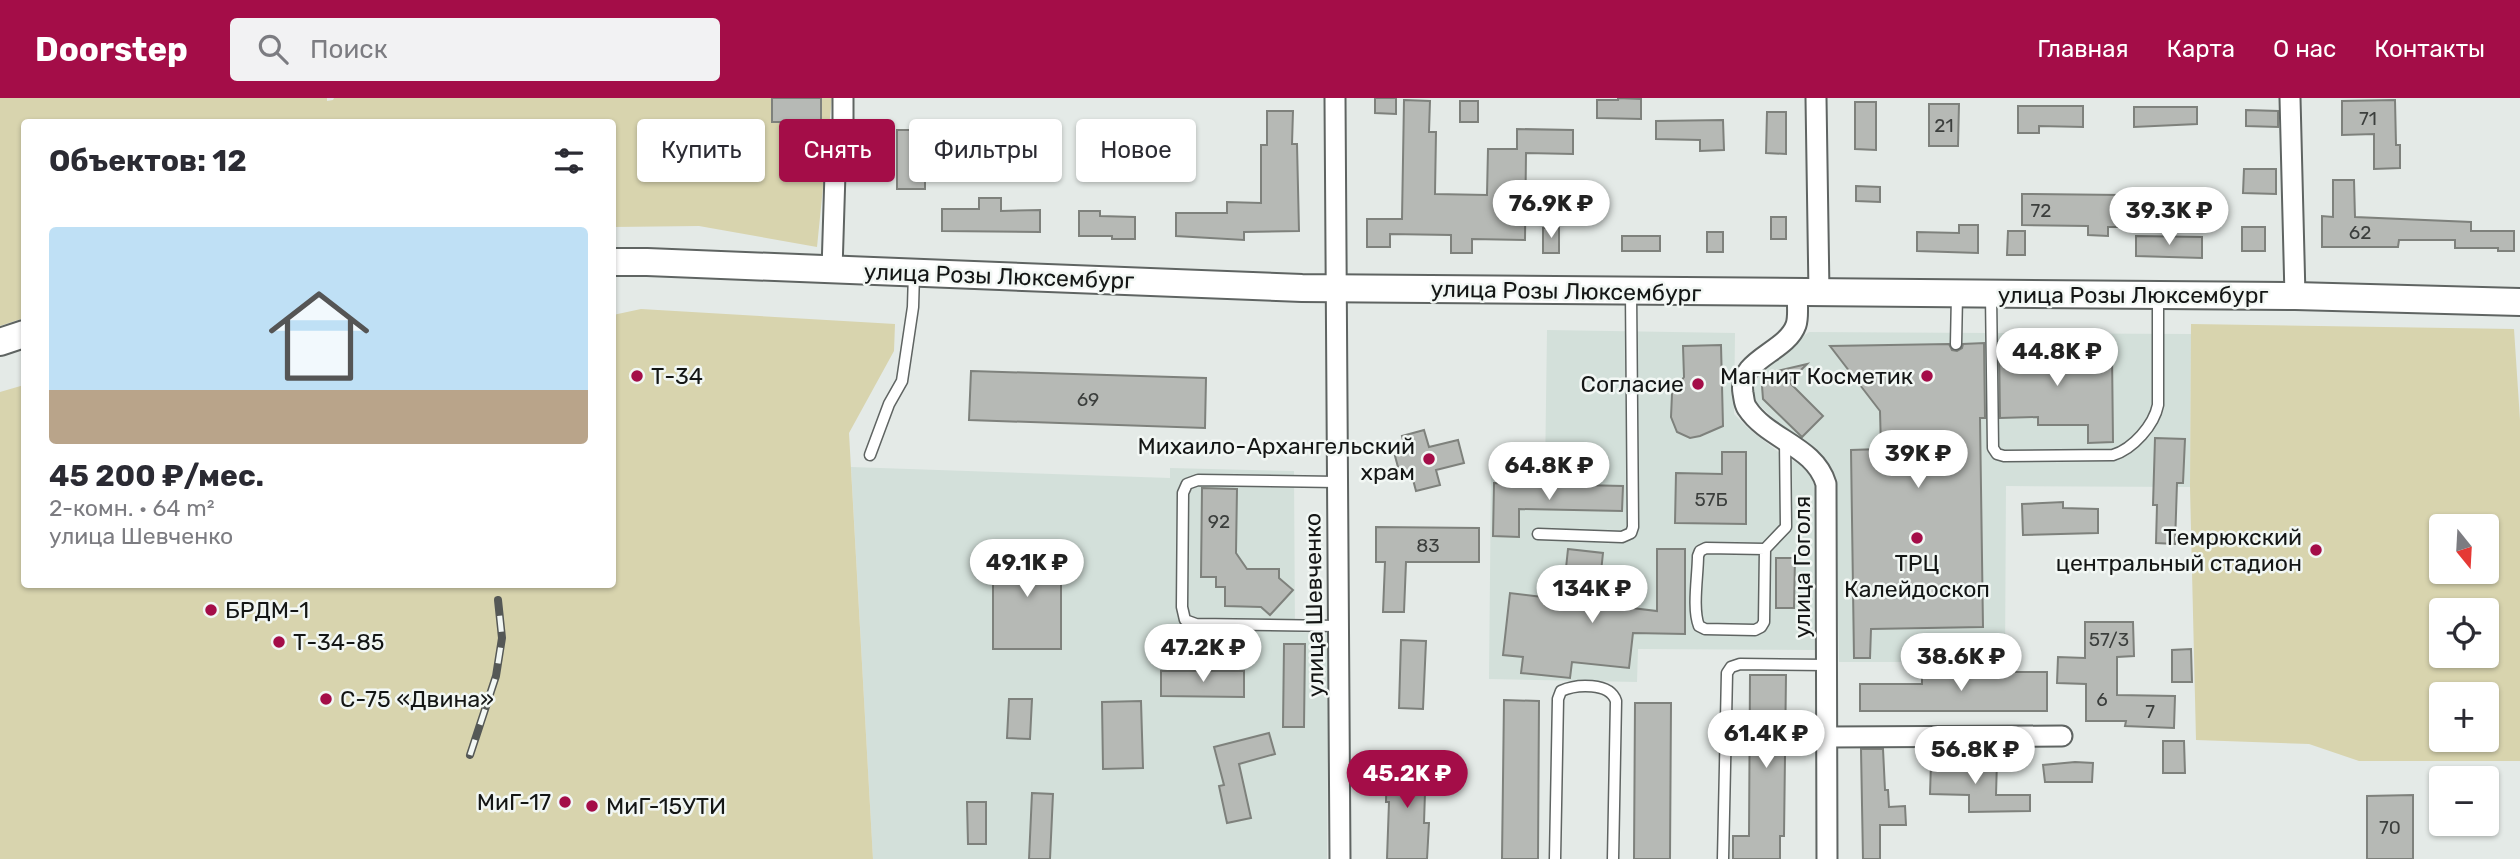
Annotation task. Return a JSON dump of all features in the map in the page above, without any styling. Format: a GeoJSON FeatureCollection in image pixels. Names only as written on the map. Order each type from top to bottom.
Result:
{"type":"FeatureCollection","features":[{"type":"Feature","properties":{"kind":"main road","name":"улица Розы Люксембург"},"geometry":{"type":"LineString","coordinates":[[616,262],[1335,288],[2295,296],[2520,302]]}},
{"type":"Feature","properties":{"kind":"main road"},"geometry":{"type":"LineString","coordinates":[[0,342],[21,335]]}},
{"type":"Feature","properties":{"kind":"street"},"geometry":{"type":"LineString","coordinates":[[832,270],[835,173],[843,120],[843,98]]}},
{"type":"Feature","properties":{"kind":"street","name":"улица Шевченко"},"geometry":{"type":"LineString","coordinates":[[1335,98],[1340,859]]}},
{"type":"Feature","properties":{"kind":"street","name":"улица Гоголя"},"geometry":{"type":"LineString","coordinates":[[1816,98],[1808,293],[1797,324],[1786,341],[1758,361],[1747,373],[1742,387],[1745,407],[1764,426],[1815,461],[1823,471],[1826,484],[1827,859]]}},
{"type":"Feature","properties":{"kind":"street"},"geometry":{"type":"LineString","coordinates":[[2290,98],[2295,296]]}},
{"type":"Feature","properties":{"kind":"street"},"geometry":{"type":"LineString","coordinates":[[1827,737],[2062,736]]}},
{"type":"Feature","properties":{"kind":"lane"},"geometry":{"type":"LineString","coordinates":[[870,455],[889,404],[902,381],[913,307],[914,273]]}},
{"type":"Feature","properties":{"kind":"lane"},"geometry":{"type":"LineString","coordinates":[[1538,534],[1622,537],[1631,533],[1631,292]]}},
{"type":"Feature","properties":{"kind":"lane"},"geometry":{"type":"LineString","coordinates":[[1956,344],[1957,294]]}},
{"type":"Feature","properties":{"kind":"lane"},"geometry":{"type":"LineString","coordinates":[[1991,294],[1993,448],[1997,454],[2004,456],[2113,454],[2129,448],[2151,421],[2158,405],[2158,295]]}},
{"type":"Feature","properties":{"kind":"lane"},"geometry":{"type":"LineString","coordinates":[[1765,549],[1706,548],[1700,551],[1697,591],[1699,626],[1705,629],[1755,630],[1764,622],[1765,549],[1786,527],[1785,440]]}},
{"type":"Feature","properties":{"kind":"lane"},"geometry":{"type":"LineString","coordinates":[[1337,482],[1198,480],[1187,484],[1183,493],[1182,607],[1185,620],[1196,624],[1338,626]]}},
{"type":"Feature","properties":{"kind":"lane"},"geometry":{"type":"LineString","coordinates":[[1723,859],[1727,673],[1731,667],[1740,664],[1827,665]]}},
{"type":"Feature","properties":{"kind":"lane"},"geometry":{"type":"LineString","coordinates":[[1555,859],[1558,699],[1561,691],[1569,688],[1606,688],[1614,694],[1616,701],[1613,859]]}},
{"type":"Feature","properties":{"kind":"shaded area"},"geometry":{"type":"Polygon","coordinates":[[[0,98],[327,98],[327,101],[334,98],[832,98],[830,119],[779,119],[779,182],[824,182],[817,247],[699,226],[616,227],[616,119],[21,119],[21,319],[0,326],[0,98]]]}},
{"type":"Feature","properties":{"kind":"shaded area"},"geometry":{"type":"Polygon","coordinates":[[[641,309],[895,324],[894,351],[849,433],[873,859],[0,859],[0,392],[21,386],[21,588],[616,588],[616,314],[641,309]]]}},
{"type":"Feature","properties":{"kind":"shaded area","name":"Темрюкский центральный стадион"},"geometry":{"type":"Polygon","coordinates":[[[2191,324],[2514,329],[2520,420],[2520,761],[2359,761],[2309,744],[2196,740],[2190,487],[2191,324]]]}},
{"type":"Feature","properties":{"kind":"shaded area"},"geometry":{"type":"Polygon","coordinates":[[[1547,330],[1735,333],[1734,414],[1781,454],[1817,474],[1816,650],[1638,649],[1637,682],[1489,679],[1491,473],[1545,474],[1547,330]]]}},
{"type":"Feature","properties":{"kind":"shaded area"},"geometry":{"type":"Polygon","coordinates":[[[1809,332],[2191,334],[2190,487],[2006,486],[2005,662],[1839,662],[1835,476],[1828,464],[1756,402],[1753,391],[1755,377],[1768,363],[1809,332]]]}},
{"type":"Feature","properties":{"kind":"shaded area"},"geometry":{"type":"Polygon","coordinates":[[[851,467],[1170,478],[1170,468],[1294,471],[1295,632],[1329,633],[1327,859],[873,859],[851,467]]]}},
{"type":"Feature","properties":{"kind":"building"},"geometry":{"type":"Polygon","coordinates":[[[772,98],[821,98],[821,119],[779,119],[779,122],[772,122],[772,98]]]}},
{"type":"Feature","properties":{"kind":"building"},"geometry":{"type":"Polygon","coordinates":[[[1375,98],[1396,98],[1396,114],[1375,113],[1375,98]]]}},
{"type":"Feature","properties":{"kind":"building"},"geometry":{"type":"Polygon","coordinates":[[[1641,99],[1641,119],[1597,118],[1597,100],[1641,99]]]}},
{"type":"Feature","properties":{"kind":"building"},"geometry":{"type":"Polygon","coordinates":[[[1404,100],[1430,101],[1429,132],[1436,132],[1435,194],[1487,195],[1488,149],[1517,149],[1517,129],[1573,130],[1573,154],[1526,153],[1525,240],[1472,239],[1472,253],[1451,253],[1451,235],[1390,234],[1390,247],[1367,247],[1367,219],[1402,219],[1404,100]]]}},
{"type":"Feature","properties":{"kind":"building"},"geometry":{"type":"Polygon","coordinates":[[[2395,100],[2396,145],[2400,145],[2400,168],[2374,169],[2374,134],[2342,135],[2342,101],[2395,100]]]}},
{"type":"Feature","properties":{"kind":"building"},"geometry":{"type":"Polygon","coordinates":[[[1460,101],[1478,101],[1478,122],[1460,122],[1460,101]]]}},
{"type":"Feature","properties":{"kind":"building"},"geometry":{"type":"Polygon","coordinates":[[[1855,102],[1876,102],[1876,150],[1855,149],[1855,102]]]}},
{"type":"Feature","properties":{"kind":"building"},"geometry":{"type":"Polygon","coordinates":[[[1929,104],[1959,104],[1958,146],[1929,146],[1929,104]]]}},
{"type":"Feature","properties":{"kind":"building"},"geometry":{"type":"Polygon","coordinates":[[[2018,106],[2083,106],[2083,127],[2039,126],[2039,133],[2018,133],[2018,106]]]}},
{"type":"Feature","properties":{"kind":"building"},"geometry":{"type":"Polygon","coordinates":[[[2134,107],[2197,107],[2197,124],[2134,127],[2134,107]]]}},
{"type":"Feature","properties":{"kind":"building"},"geometry":{"type":"Polygon","coordinates":[[[2246,110],[2278,111],[2278,127],[2246,126],[2246,110]]]}},
{"type":"Feature","properties":{"kind":"building"},"geometry":{"type":"Polygon","coordinates":[[[1267,111],[1293,111],[1292,144],[1297,144],[1299,231],[1244,232],[1244,240],[1176,236],[1176,213],[1227,213],[1227,202],[1261,203],[1261,145],[1267,145],[1267,111]]]}},
{"type":"Feature","properties":{"kind":"building"},"geometry":{"type":"Polygon","coordinates":[[[1767,112],[1786,112],[1786,154],[1766,153],[1767,112]]]}},
{"type":"Feature","properties":{"kind":"building"},"geometry":{"type":"Polygon","coordinates":[[[1723,120],[1724,150],[1700,151],[1700,140],[1656,139],[1656,121],[1723,120]]]}},
{"type":"Feature","properties":{"kind":"building"},"geometry":{"type":"Polygon","coordinates":[[[897,130],[909,130],[909,182],[925,182],[925,189],[897,189],[897,130]]]}},
{"type":"Feature","properties":{"kind":"building"},"geometry":{"type":"Polygon","coordinates":[[[2244,169],[2276,169],[2276,194],[2243,193],[2244,169]]]}},
{"type":"Feature","properties":{"kind":"building"},"geometry":{"type":"Polygon","coordinates":[[[2333,180],[2354,180],[2355,217],[2471,222],[2471,231],[2514,231],[2514,251],[2498,251],[2498,248],[2455,248],[2455,240],[2399,240],[2398,247],[2322,247],[2322,216],[2333,217],[2333,180]]]}},
{"type":"Feature","properties":{"kind":"building"},"geometry":{"type":"Polygon","coordinates":[[[1856,186],[1880,187],[1880,202],[1856,201],[1856,186]]]}},
{"type":"Feature","properties":{"kind":"building"},"geometry":{"type":"Polygon","coordinates":[[[2022,194],[2122,195],[2122,227],[2108,227],[2108,236],[2088,235],[2088,226],[2022,225],[2022,194]]]}},
{"type":"Feature","properties":{"kind":"building"},"geometry":{"type":"Polygon","coordinates":[[[979,198],[1001,198],[1001,211],[1040,210],[1040,232],[942,231],[942,209],[979,209],[979,198]]]}},
{"type":"Feature","properties":{"kind":"building"},"geometry":{"type":"Polygon","coordinates":[[[1079,211],[1100,211],[1100,216],[1135,217],[1135,239],[1079,236],[1079,211]]]}},
{"type":"Feature","properties":{"kind":"building"},"geometry":{"type":"Polygon","coordinates":[[[1771,217],[1786,217],[1786,239],[1771,239],[1771,217]]]}},
{"type":"Feature","properties":{"kind":"building"},"geometry":{"type":"Polygon","coordinates":[[[1959,225],[1978,225],[1978,253],[1917,251],[1917,232],[1959,233],[1959,225]]]}},
{"type":"Feature","properties":{"kind":"building"},"geometry":{"type":"Polygon","coordinates":[[[2242,227],[2265,227],[2265,251],[2242,251],[2242,227]]]}},
{"type":"Feature","properties":{"kind":"building"},"geometry":{"type":"Polygon","coordinates":[[[1543,228],[1559,228],[1559,253],[1543,253],[1543,228]]]}},
{"type":"Feature","properties":{"kind":"building"},"geometry":{"type":"Polygon","coordinates":[[[2008,231],[2025,231],[2025,255],[2007,255],[2008,231]]]}},
{"type":"Feature","properties":{"kind":"building"},"geometry":{"type":"Polygon","coordinates":[[[1707,232],[1723,232],[1723,252],[1707,252],[1707,232]]]}},
{"type":"Feature","properties":{"kind":"building"},"geometry":{"type":"Polygon","coordinates":[[[1622,236],[1660,236],[1660,251],[1622,251],[1622,236]]]}},
{"type":"Feature","properties":{"kind":"building"},"geometry":{"type":"Polygon","coordinates":[[[2136,236],[2202,237],[2202,258],[2136,256],[2136,236]]]}},
{"type":"Feature","properties":{"kind":"building"},"geometry":{"type":"Polygon","coordinates":[[[2004,339],[2037,339],[2037,354],[2112,354],[2113,442],[2088,443],[2088,425],[2038,425],[2038,417],[2000,418],[1999,343],[2004,343],[2004,339]]]}},
{"type":"Feature","properties":{"kind":"building","name":"ТРЦ Калейдоскоп"},"geometry":{"type":"Polygon","coordinates":[[[1984,343],[1985,418],[1980,418],[1983,627],[1871,629],[1870,658],[1854,658],[1851,450],[1881,449],[1880,411],[1830,346],[1949,344],[1952,350],[1957,351],[1963,344],[1984,343]]]}},
{"type":"Feature","properties":{"kind":"building"},"geometry":{"type":"Polygon","coordinates":[[[1721,345],[1723,426],[1690,438],[1677,432],[1671,417],[1672,394],[1684,377],[1683,346],[1721,345]]]}},
{"type":"Feature","properties":{"kind":"building"},"geometry":{"type":"Polygon","coordinates":[[[1807,364],[1789,382],[1823,416],[1802,437],[1763,399],[1762,386],[1777,371],[1807,364]]]}},
{"type":"Feature","properties":{"kind":"building"},"geometry":{"type":"Polygon","coordinates":[[[971,371],[1206,378],[1205,428],[969,420],[971,371]]]}},
{"type":"Feature","properties":{"kind":"building","name":"Михаило-Архангельский храм"},"geometry":{"type":"Polygon","coordinates":[[[1424,430],[1429,447],[1458,440],[1464,463],[1436,470],[1440,485],[1416,491],[1412,476],[1401,478],[1395,456],[1406,453],[1402,436],[1424,430]]]}},
{"type":"Feature","properties":{"kind":"building"},"geometry":{"type":"Polygon","coordinates":[[[2155,438],[2185,439],[2183,483],[2177,483],[2175,544],[2156,543],[2157,505],[2153,505],[2155,438]]]}},
{"type":"Feature","properties":{"kind":"building"},"geometry":{"type":"Polygon","coordinates":[[[1722,452],[1746,452],[1746,524],[1675,523],[1676,473],[1722,474],[1722,452]]]}},
{"type":"Feature","properties":{"kind":"building"},"geometry":{"type":"Polygon","coordinates":[[[1494,483],[1623,486],[1622,511],[1519,509],[1519,537],[1493,536],[1494,483]]]}},
{"type":"Feature","properties":{"kind":"building"},"geometry":{"type":"Polygon","coordinates":[[[1202,488],[1237,489],[1236,553],[1247,569],[1279,569],[1279,578],[1293,590],[1270,615],[1261,607],[1225,606],[1225,587],[1216,587],[1216,577],[1201,577],[1202,488]]]}},
{"type":"Feature","properties":{"kind":"building"},"geometry":{"type":"Polygon","coordinates":[[[2063,502],[2063,508],[2098,509],[2098,533],[2023,535],[2022,504],[2063,502]]]}},
{"type":"Feature","properties":{"kind":"building"},"geometry":{"type":"Polygon","coordinates":[[[1376,527],[1479,528],[1479,562],[1406,562],[1404,612],[1383,612],[1385,562],[1376,562],[1376,527]]]}},
{"type":"Feature","properties":{"kind":"building"},"geometry":{"type":"Polygon","coordinates":[[[993,549],[1061,549],[1061,649],[993,649],[993,549]]]}},
{"type":"Feature","properties":{"kind":"building"},"geometry":{"type":"Polygon","coordinates":[[[1568,549],[1603,553],[1601,572],[1566,568],[1568,549]]]}},
{"type":"Feature","properties":{"kind":"building"},"geometry":{"type":"Polygon","coordinates":[[[1657,549],[1685,549],[1685,634],[1633,633],[1629,668],[1572,662],[1570,678],[1521,673],[1523,657],[1503,655],[1510,593],[1657,611],[1657,549]]]}},
{"type":"Feature","properties":{"kind":"building"},"geometry":{"type":"Polygon","coordinates":[[[1776,558],[1795,558],[1794,608],[1776,608],[1776,558]]]}},
{"type":"Feature","properties":{"kind":"building"},"geometry":{"type":"Polygon","coordinates":[[[2085,622],[2133,622],[2134,656],[2117,657],[2117,695],[2175,696],[2174,728],[2125,726],[2126,721],[2086,721],[2086,684],[2057,683],[2058,657],[2085,658],[2085,622]]]}},
{"type":"Feature","properties":{"kind":"building"},"geometry":{"type":"Polygon","coordinates":[[[1401,640],[1426,641],[1423,709],[1399,708],[1401,640]]]}},
{"type":"Feature","properties":{"kind":"building"},"geometry":{"type":"Polygon","coordinates":[[[1284,644],[1305,644],[1304,727],[1283,727],[1284,644]]]}},
{"type":"Feature","properties":{"kind":"building"},"geometry":{"type":"Polygon","coordinates":[[[2191,649],[2192,682],[2172,682],[2172,650],[2191,649]]]}},
{"type":"Feature","properties":{"kind":"building"},"geometry":{"type":"Polygon","coordinates":[[[1161,671],[1244,671],[1244,697],[1161,696],[1161,671]]]}},
{"type":"Feature","properties":{"kind":"building"},"geometry":{"type":"Polygon","coordinates":[[[1922,672],[2047,672],[2047,711],[1860,711],[1860,684],[1922,684],[1922,672]]]}},
{"type":"Feature","properties":{"kind":"building"},"geometry":{"type":"Polygon","coordinates":[[[1750,675],[1786,675],[1784,836],[1780,836],[1780,859],[1733,859],[1733,836],[1749,836],[1750,675]]]}},
{"type":"Feature","properties":{"kind":"building"},"geometry":{"type":"Polygon","coordinates":[[[1009,699],[1032,699],[1030,739],[1007,738],[1009,699]]]}},
{"type":"Feature","properties":{"kind":"building"},"geometry":{"type":"Polygon","coordinates":[[[1504,700],[1539,701],[1538,859],[1502,859],[1504,700]]]}},
{"type":"Feature","properties":{"kind":"building"},"geometry":{"type":"Polygon","coordinates":[[[1141,701],[1143,768],[1103,769],[1102,702],[1141,701]]]}},
{"type":"Feature","properties":{"kind":"building"},"geometry":{"type":"Polygon","coordinates":[[[1635,703],[1671,703],[1670,859],[1634,859],[1635,703]]]}},
{"type":"Feature","properties":{"kind":"building"},"geometry":{"type":"Polygon","coordinates":[[[1269,733],[1275,754],[1239,764],[1251,818],[1227,823],[1219,786],[1224,785],[1214,747],[1269,733]]]}},
{"type":"Feature","properties":{"kind":"building"},"geometry":{"type":"Polygon","coordinates":[[[2163,741],[2184,741],[2185,773],[2163,773],[2163,741]]]}},
{"type":"Feature","properties":{"kind":"building"},"geometry":{"type":"Polygon","coordinates":[[[1861,749],[1883,749],[1885,790],[1888,790],[1889,807],[1905,806],[1906,825],[1880,825],[1880,859],[1863,859],[1861,749]]]}},
{"type":"Feature","properties":{"kind":"building"},"geometry":{"type":"Polygon","coordinates":[[[1387,760],[1426,761],[1424,823],[1429,823],[1427,859],[1387,859],[1387,760]]]}},
{"type":"Feature","properties":{"kind":"building"},"geometry":{"type":"Polygon","coordinates":[[[1997,761],[1996,795],[2030,795],[2030,811],[1969,812],[1969,795],[1930,794],[1931,762],[1997,761]]]}},
{"type":"Feature","properties":{"kind":"building"},"geometry":{"type":"Polygon","coordinates":[[[2093,763],[2092,782],[2045,782],[2043,765],[2093,763]]]}},
{"type":"Feature","properties":{"kind":"building"},"geometry":{"type":"Polygon","coordinates":[[[1032,793],[1053,794],[1050,859],[1029,859],[1032,793]]]}},
{"type":"Feature","properties":{"kind":"building"},"geometry":{"type":"Polygon","coordinates":[[[2413,795],[2413,859],[2367,859],[2367,796],[2413,795]]]}},
{"type":"Feature","properties":{"kind":"building"},"geometry":{"type":"Polygon","coordinates":[[[967,802],[986,802],[986,844],[968,844],[967,802]]]}},
{"type":"Feature","properties":{"kind":"railway"},"geometry":{"type":"LineString","coordinates":[[470,755],[496,676],[502,638],[498,600]]}},
{"type":"Feature","properties":{"kind":"place","name":"Т-34"},"geometry":{"type":"Point","coordinates":[637,376]}},
{"type":"Feature","properties":{"kind":"place","name":"Магнит Косметик"},"geometry":{"type":"Point","coordinates":[1927,376]}},
{"type":"Feature","properties":{"kind":"place","name":"Согласие"},"geometry":{"type":"Point","coordinates":[1698,384]}},
{"type":"Feature","properties":{"kind":"place","name":"Михаило-Архангельский храм"},"geometry":{"type":"Point","coordinates":[1429,459]}},
{"type":"Feature","properties":{"kind":"place","name":"ТРЦ Калейдоскоп"},"geometry":{"type":"Point","coordinates":[1917,538]}},
{"type":"Feature","properties":{"kind":"place","name":"Темрюкский центральный стадион"},"geometry":{"type":"Point","coordinates":[2316,550]}},
{"type":"Feature","properties":{"kind":"place","name":"БРДМ-1"},"geometry":{"type":"Point","coordinates":[211,610]}},
{"type":"Feature","properties":{"kind":"place","name":"Т-34-85"},"geometry":{"type":"Point","coordinates":[279,642]}},
{"type":"Feature","properties":{"kind":"place","name":"С-75 «Двина»"},"geometry":{"type":"Point","coordinates":[326,699]}},
{"type":"Feature","properties":{"kind":"place","name":"МиГ-17"},"geometry":{"type":"Point","coordinates":[565,802]}},
{"type":"Feature","properties":{"kind":"place","name":"МиГ-15УТИ"},"geometry":{"type":"Point","coordinates":[592,806]}}]}
